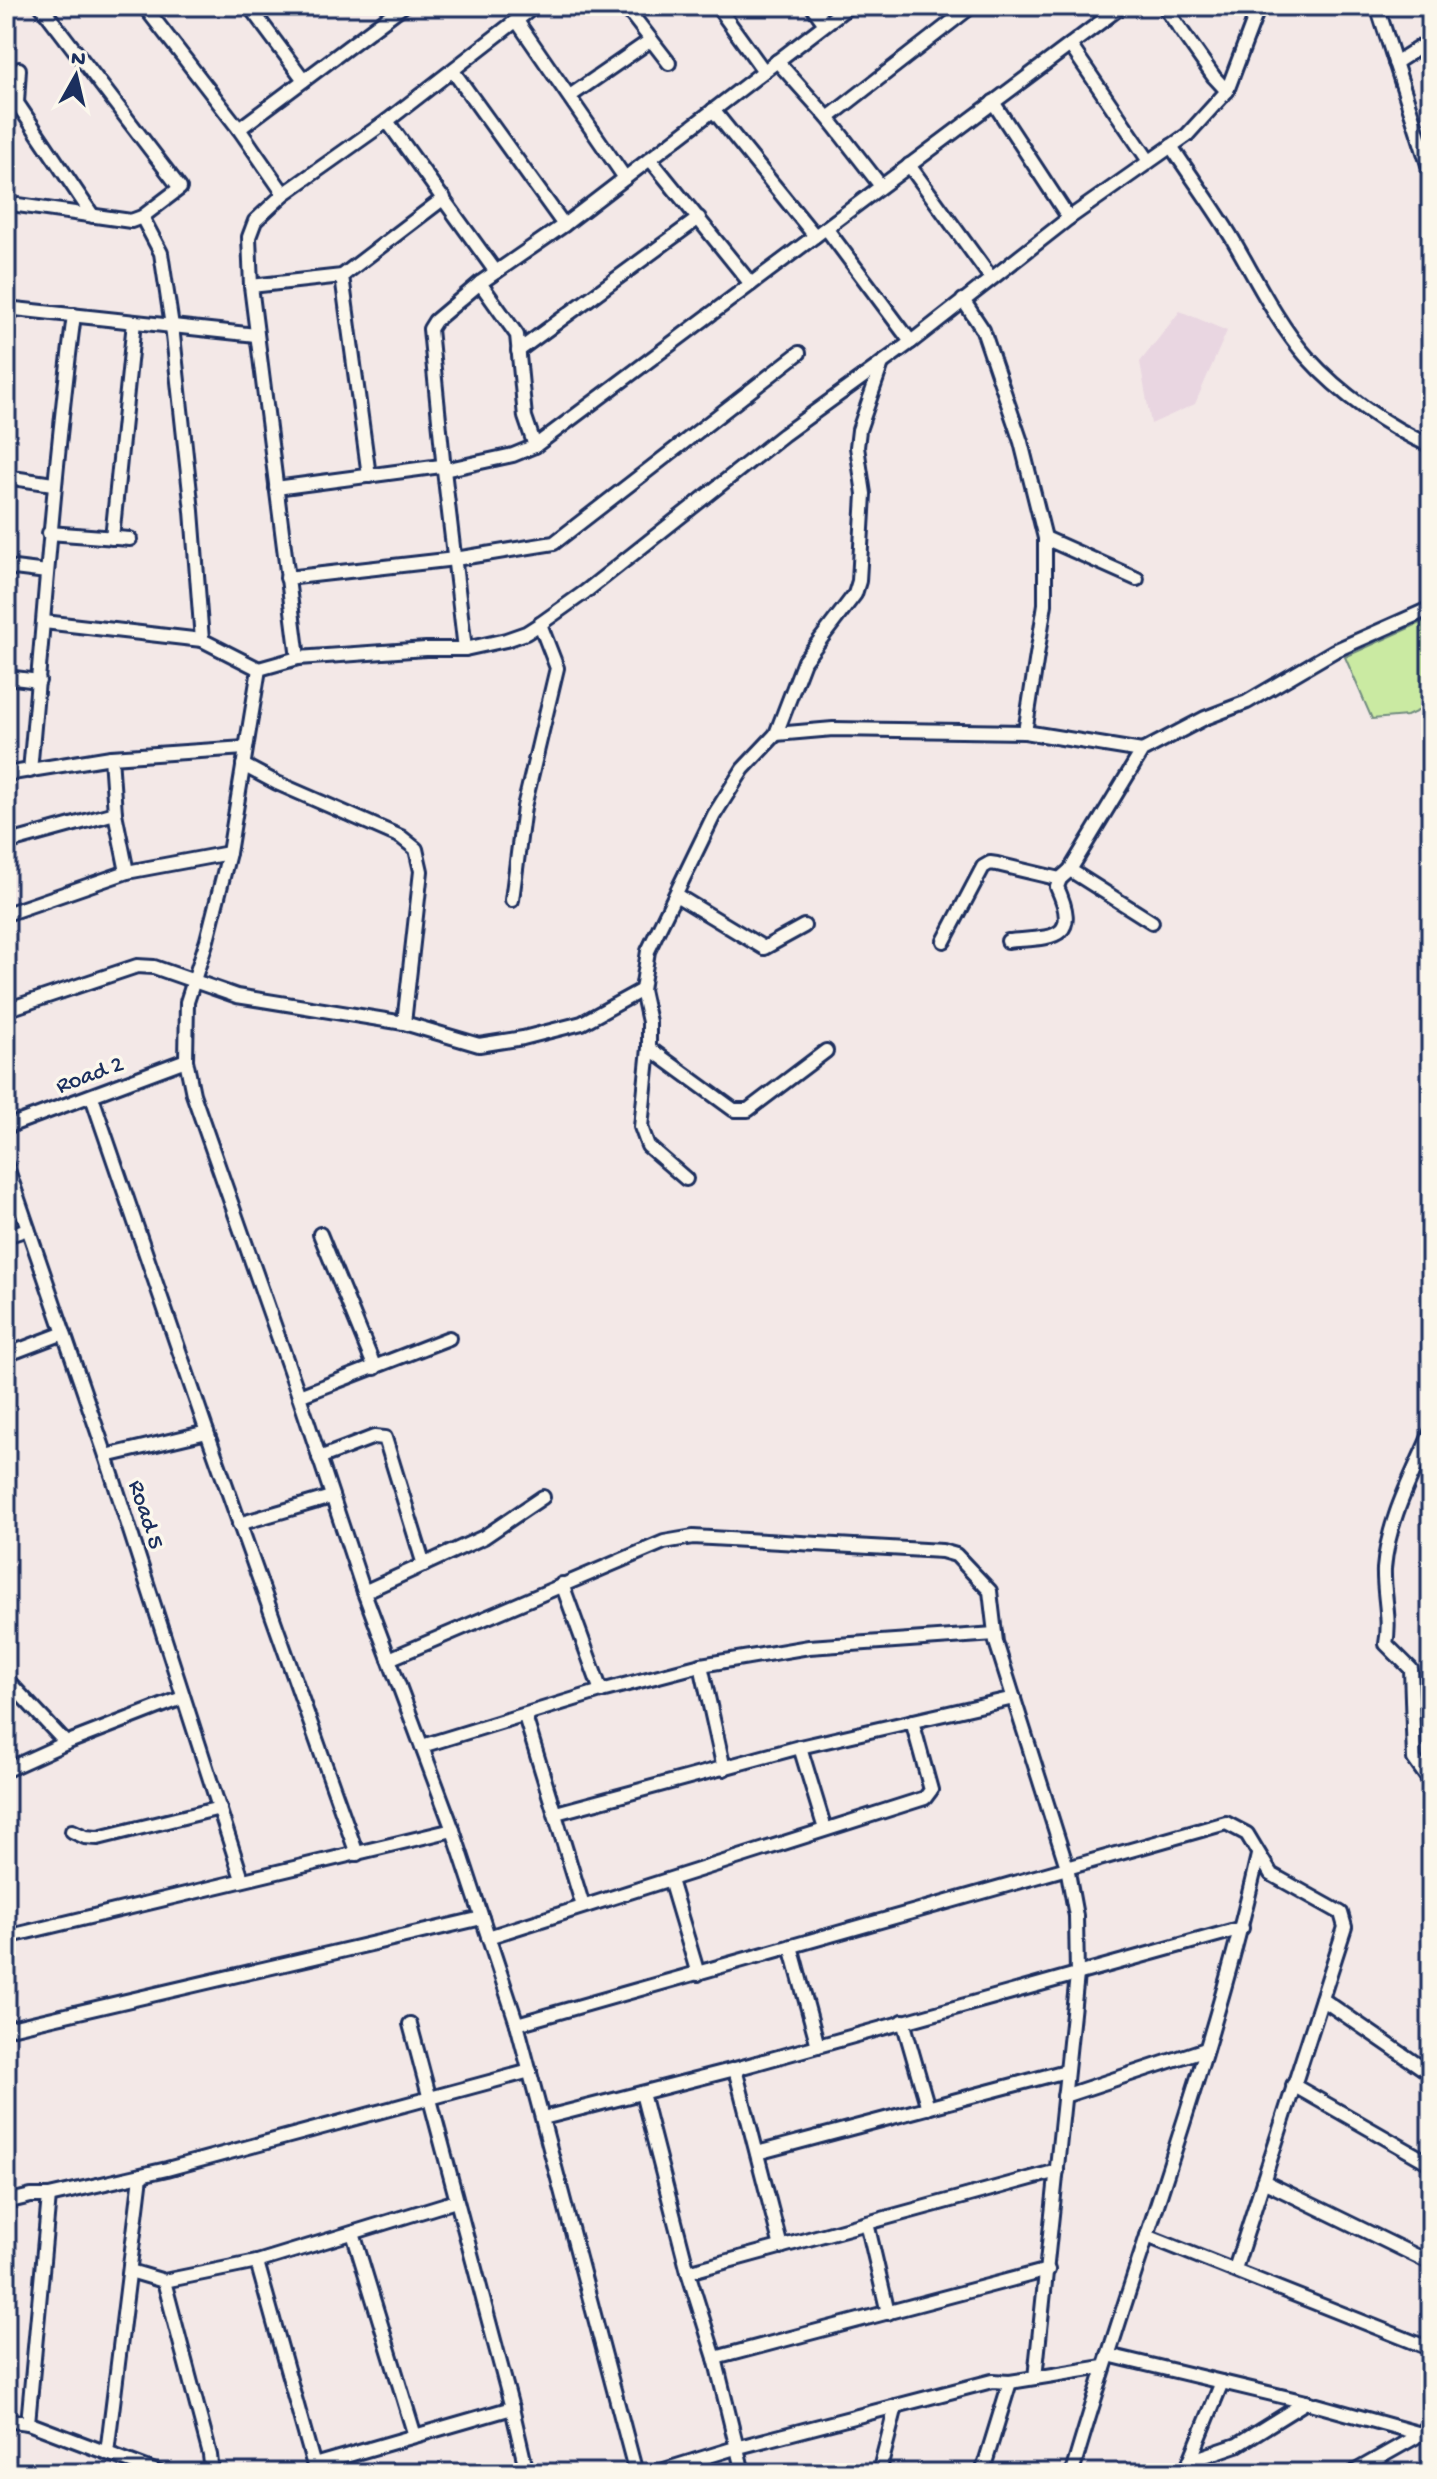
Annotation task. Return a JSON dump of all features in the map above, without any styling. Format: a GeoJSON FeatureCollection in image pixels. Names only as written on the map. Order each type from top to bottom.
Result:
{"type":"FeatureCollection","features":[{"type":"Feature","properties":{"kind":"street"},"geometry":{"type":"LineString","coordinates":[[18,205],[131,221],[142,217],[180,188],[41,6]]}},
{"type":"Feature","properties":{"kind":"street"},"geometry":{"type":"LineString","coordinates":[[144,6],[239,129],[284,194]]}},
{"type":"Feature","properties":{"kind":"street"},"geometry":{"type":"LineString","coordinates":[[249,6],[304,80]]}},
{"type":"Feature","properties":{"kind":"street"},"geometry":{"type":"LineString","coordinates":[[239,129],[403,6]]}},
{"type":"Feature","properties":{"kind":"street"},"geometry":{"type":"LineString","coordinates":[[298,658],[256,335],[251,286],[251,229],[255,221],[284,194],[387,121],[535,6]]}},
{"type":"Feature","properties":{"kind":"street"},"geometry":{"type":"LineString","coordinates":[[625,6],[669,63]]}},
{"type":"Feature","properties":{"kind":"street"},"geometry":{"type":"LineString","coordinates":[[717,6],[764,71]]}},
{"type":"Feature","properties":{"kind":"street"},"geometry":{"type":"LineString","coordinates":[[812,6],[825,24]]}},
{"type":"Feature","properties":{"kind":"street"},"geometry":{"type":"LineString","coordinates":[[465,649],[430,329],[435,321],[480,283],[564,225],[849,6]]}},
{"type":"Feature","properties":{"kind":"street"},"geometry":{"type":"LineString","coordinates":[[828,118],[972,6]]}},
{"type":"Feature","properties":{"kind":"street"},"geometry":{"type":"LineString","coordinates":[[444,470],[513,455],[535,446],[1121,6]]}},
{"type":"Feature","properties":{"kind":"street"},"geometry":{"type":"LineString","coordinates":[[1164,6],[1227,91]]}},
{"type":"Feature","properties":{"kind":"street"},"geometry":{"type":"LineString","coordinates":[[44,622],[202,640],[259,669],[298,658],[465,649],[526,633],[585,592],[783,435],[911,342],[1069,218],[1187,135],[1227,91],[1259,6]]}},
{"type":"Feature","properties":{"kind":"street"},"geometry":{"type":"LineString","coordinates":[[1377,6],[1431,174]]}},
{"type":"Feature","properties":{"kind":"street"},"geometry":{"type":"LineString","coordinates":[[517,21],[625,178]]}},
{"type":"Feature","properties":{"kind":"street"},"geometry":{"type":"LineString","coordinates":[[570,96],[651,40]]}},
{"type":"Feature","properties":{"kind":"street"},"geometry":{"type":"LineString","coordinates":[[1395,63],[1431,40]]}},
{"type":"Feature","properties":{"kind":"street"},"geometry":{"type":"LineString","coordinates":[[1070,45],[1149,161]]}},
{"type":"Feature","properties":{"kind":"street"},"geometry":{"type":"LineString","coordinates":[[777,61],[828,118],[881,186]]}},
{"type":"Feature","properties":{"kind":"street"},"geometry":{"type":"LineString","coordinates":[[19,69],[17,103],[93,216]]}},
{"type":"Feature","properties":{"kind":"street"},"geometry":{"type":"LineString","coordinates":[[453,71],[564,225]]}},
{"type":"Feature","properties":{"kind":"street"},"geometry":{"type":"LineString","coordinates":[[993,102],[1069,218]]}},
{"type":"Feature","properties":{"kind":"street"},"geometry":{"type":"LineString","coordinates":[[713,110],[911,342]]}},
{"type":"Feature","properties":{"kind":"street"},"geometry":{"type":"LineString","coordinates":[[387,121],[496,272]]}},
{"type":"Feature","properties":{"kind":"street"},"geometry":{"type":"LineString","coordinates":[[1171,146],[1307,357],[1376,416],[1431,446]]}},
{"type":"Feature","properties":{"kind":"street"},"geometry":{"type":"LineString","coordinates":[[650,159],[751,284]]}},
{"type":"Feature","properties":{"kind":"street"},"geometry":{"type":"LineString","coordinates":[[909,165],[991,278]]}},
{"type":"Feature","properties":{"kind":"street"},"geometry":{"type":"LineString","coordinates":[[251,286],[342,276],[444,198]]}},
{"type":"Feature","properties":{"kind":"street"},"geometry":{"type":"LineString","coordinates":[[142,217],[161,253],[172,326],[202,640]]}},
{"type":"Feature","properties":{"kind":"street"},"geometry":{"type":"LineString","coordinates":[[518,351],[699,218]]}},
{"type":"Feature","properties":{"kind":"street"},"geometry":{"type":"LineString","coordinates":[[342,276],[369,476]]}},
{"type":"Feature","properties":{"kind":"street"},"geometry":{"type":"LineString","coordinates":[[480,283],[517,335],[525,417],[535,446]]}},
{"type":"Feature","properties":{"kind":"street"},"geometry":{"type":"LineString","coordinates":[[963,300],[983,330],[1021,442],[1045,538],[1045,604],[1025,732]]}},
{"type":"Feature","properties":{"kind":"street"},"geometry":{"type":"LineString","coordinates":[[6,308],[256,335]]}},
{"type":"Feature","properties":{"kind":"street"},"geometry":{"type":"LineString","coordinates":[[30,771],[53,484],[74,315]]}},
{"type":"Feature","properties":{"kind":"street"},"geometry":{"type":"LineString","coordinates":[[112,538],[134,322]]}},
{"type":"Feature","properties":{"kind":"street"},"geometry":{"type":"LineString","coordinates":[[287,578],[455,559],[554,543],[799,353]]}},
{"type":"Feature","properties":{"kind":"street"},"geometry":{"type":"LineString","coordinates":[[686,1179],[648,1146],[641,1127],[649,1048],[648,1007],[642,990],[648,951],[714,815],[743,769],[776,734],[804,661],[855,594],[859,581],[864,494],[857,447],[859,430],[882,363]]}},
{"type":"Feature","properties":{"kind":"street"},"geometry":{"type":"LineString","coordinates":[[276,488],[441,466],[444,470]]}},
{"type":"Feature","properties":{"kind":"street"},"geometry":{"type":"LineString","coordinates":[[6,477],[53,484]]}},
{"type":"Feature","properties":{"kind":"street"},"geometry":{"type":"LineString","coordinates":[[49,533],[130,539]]}},
{"type":"Feature","properties":{"kind":"street"},"geometry":{"type":"LineString","coordinates":[[1045,538],[1137,579]]}},
{"type":"Feature","properties":{"kind":"street"},"geometry":{"type":"LineString","coordinates":[[6,567],[47,572]]}},
{"type":"Feature","properties":{"kind":"street"},"geometry":{"type":"LineString","coordinates":[[1008,941],[1055,936],[1062,931],[1066,912],[1057,887],[1142,751],[1205,718],[1247,702],[1334,651],[1401,624],[1431,608]]}},
{"type":"Feature","properties":{"kind":"street"},"geometry":{"type":"LineString","coordinates":[[512,900],[524,807],[557,668],[540,624]]}},
{"type":"Feature","properties":{"kind":"street"},"geometry":{"type":"LineString","coordinates":[[259,669],[229,853],[207,940],[187,1002],[186,1060],[193,1094],[364,1592],[453,1830],[517,2024],[636,2473]]}},
{"type":"Feature","properties":{"kind":"street"},"geometry":{"type":"LineString","coordinates":[[6,677],[39,681]]}},
{"type":"Feature","properties":{"kind":"street"},"geometry":{"type":"LineString","coordinates":[[776,734],[845,729],[1025,732],[1142,751]]}},
{"type":"Feature","properties":{"kind":"street"},"geometry":{"type":"LineString","coordinates":[[6,774],[111,757],[245,748]]}},
{"type":"Feature","properties":{"kind":"street"},"geometry":{"type":"LineString","coordinates":[[111,757],[115,813],[127,872]]}},
{"type":"Feature","properties":{"kind":"street"},"geometry":{"type":"LineString","coordinates":[[243,765],[401,837],[416,849],[421,871],[404,1023]]}},
{"type":"Feature","properties":{"kind":"street"},"geometry":{"type":"LineString","coordinates":[[6,843],[115,813]]}},
{"type":"Feature","properties":{"kind":"street"},"geometry":{"type":"LineString","coordinates":[[6,914],[127,872],[229,853]]}},
{"type":"Feature","properties":{"kind":"street"},"geometry":{"type":"LineString","coordinates":[[944,941],[983,867],[997,864],[1065,875],[1152,922]]}},
{"type":"Feature","properties":{"kind":"street"},"geometry":{"type":"LineString","coordinates":[[676,895],[764,948],[804,926]]}},
{"type":"Feature","properties":{"kind":"street"},"geometry":{"type":"LineString","coordinates":[[6,1010],[137,966],[154,967],[237,996],[404,1023],[479,1045],[582,1023],[642,990]]}},
{"type":"Feature","properties":{"kind":"street"},"geometry":{"type":"LineString","coordinates":[[649,1048],[734,1110],[742,1111],[748,1110],[826,1051]]}},
{"type":"Feature","properties":{"kind":"street","name":"Road 2"},"geometry":{"type":"LineString","coordinates":[[6,1127],[186,1060]]}},
{"type":"Feature","properties":{"kind":"street"},"geometry":{"type":"LineString","coordinates":[[92,1097],[357,1854]]}},
{"type":"Feature","properties":{"kind":"street","name":"Road 5"},"geometry":{"type":"LineString","coordinates":[[6,1164],[106,1456],[242,1879]]}},
{"type":"Feature","properties":{"kind":"street"},"geometry":{"type":"LineString","coordinates":[[6,1236],[28,1229]]}},
{"type":"Feature","properties":{"kind":"street"},"geometry":{"type":"LineString","coordinates":[[320,1234],[375,1368]]}},
{"type":"Feature","properties":{"kind":"street"},"geometry":{"type":"LineString","coordinates":[[6,1355],[64,1333]]}},
{"type":"Feature","properties":{"kind":"street"},"geometry":{"type":"LineString","coordinates":[[299,1396],[449,1338]]}},
{"type":"Feature","properties":{"kind":"street"},"geometry":{"type":"LineString","coordinates":[[106,1456],[207,1432]]}},
{"type":"Feature","properties":{"kind":"street"},"geometry":{"type":"LineString","coordinates":[[1431,1432],[1392,1522],[1384,1586],[1389,1628],[1386,1644],[1411,1669],[1414,1759],[1431,1783]]}},
{"type":"Feature","properties":{"kind":"street"},"geometry":{"type":"LineString","coordinates":[[319,1458],[374,1437],[385,1438],[424,1565]]}},
{"type":"Feature","properties":{"kind":"street"},"geometry":{"type":"LineString","coordinates":[[239,1524],[331,1497]]}},
{"type":"Feature","properties":{"kind":"street"},"geometry":{"type":"LineString","coordinates":[[364,1592],[484,1537],[543,1497]]}},
{"type":"Feature","properties":{"kind":"street"},"geometry":{"type":"LineString","coordinates":[[389,1659],[664,1542],[693,1537],[942,1551],[956,1555],[990,1591],[995,1634],[1067,1867],[1076,1916],[1077,1975],[1035,2378]]}},
{"type":"Feature","properties":{"kind":"street"},"geometry":{"type":"LineString","coordinates":[[562,1584],[601,1691]]}},
{"type":"Feature","properties":{"kind":"street"},"geometry":{"type":"LineString","coordinates":[[422,1746],[601,1691],[701,1665],[809,1647],[995,1634]]}},
{"type":"Feature","properties":{"kind":"street"},"geometry":{"type":"LineString","coordinates":[[701,1665],[724,1769]]}},
{"type":"Feature","properties":{"kind":"street"},"geometry":{"type":"LineString","coordinates":[[6,1679],[66,1743]]}},
{"type":"Feature","properties":{"kind":"street"},"geometry":{"type":"LineString","coordinates":[[6,1770],[182,1698]]}},
{"type":"Feature","properties":{"kind":"street"},"geometry":{"type":"LineString","coordinates":[[556,1813],[800,1747],[1014,1698]]}},
{"type":"Feature","properties":{"kind":"street"},"geometry":{"type":"LineString","coordinates":[[525,1716],[583,1906]]}},
{"type":"Feature","properties":{"kind":"street"},"geometry":{"type":"LineString","coordinates":[[488,1937],[929,1795],[931,1790],[912,1721]]}},
{"type":"Feature","properties":{"kind":"street"},"geometry":{"type":"LineString","coordinates":[[800,1747],[825,1829]]}},
{"type":"Feature","properties":{"kind":"street"},"geometry":{"type":"LineString","coordinates":[[72,1831],[85,1837],[98,1838],[220,1808]]}},
{"type":"Feature","properties":{"kind":"street"},"geometry":{"type":"LineString","coordinates":[[517,2024],[1226,1823],[1247,1834],[1271,1874],[1341,1913],[1345,1927],[1235,2269]]}},
{"type":"Feature","properties":{"kind":"street"},"geometry":{"type":"LineString","coordinates":[[6,1937],[453,1830]]}},
{"type":"Feature","properties":{"kind":"street"},"geometry":{"type":"LineString","coordinates":[[1072,2473],[1206,2049],[1242,1928],[1258,1855]]}},
{"type":"Feature","properties":{"kind":"street"},"geometry":{"type":"LineString","coordinates":[[670,1880],[698,1974]]}},
{"type":"Feature","properties":{"kind":"street"},"geometry":{"type":"LineString","coordinates":[[6,2029],[482,1918]]}},
{"type":"Feature","properties":{"kind":"street"},"geometry":{"type":"LineString","coordinates":[[543,2118],[735,2069],[1242,1928]]}},
{"type":"Feature","properties":{"kind":"street"},"geometry":{"type":"LineString","coordinates":[[791,1946],[818,2046]]}},
{"type":"Feature","properties":{"kind":"street"},"geometry":{"type":"LineString","coordinates":[[1322,1999],[1431,2074]]}},
{"type":"Feature","properties":{"kind":"street"},"geometry":{"type":"LineString","coordinates":[[903,2021],[928,2108]]}},
{"type":"Feature","properties":{"kind":"street"},"geometry":{"type":"LineString","coordinates":[[410,2024],[527,2473]]}},
{"type":"Feature","properties":{"kind":"street"},"geometry":{"type":"LineString","coordinates":[[1064,2096],[1206,2049]]}},
{"type":"Feature","properties":{"kind":"street"},"geometry":{"type":"LineString","coordinates":[[735,2069],[781,2247]]}},
{"type":"Feature","properties":{"kind":"street"},"geometry":{"type":"LineString","coordinates":[[6,2202],[141,2176],[530,2071]]}},
{"type":"Feature","properties":{"kind":"street"},"geometry":{"type":"LineString","coordinates":[[757,2153],[1066,2071]]}},
{"type":"Feature","properties":{"kind":"street"},"geometry":{"type":"LineString","coordinates":[[1293,2085],[1430,2163]]}},
{"type":"Feature","properties":{"kind":"street"},"geometry":{"type":"LineString","coordinates":[[642,2093],[688,2272],[715,2358],[743,2473]]}},
{"type":"Feature","properties":{"kind":"street"},"geometry":{"type":"LineString","coordinates":[[688,2272],[1057,2171]]}},
{"type":"Feature","properties":{"kind":"street"},"geometry":{"type":"LineString","coordinates":[[107,2453],[141,2176]]}},
{"type":"Feature","properties":{"kind":"street"},"geometry":{"type":"LineString","coordinates":[[1263,2181],[1431,2263]]}},
{"type":"Feature","properties":{"kind":"street"},"geometry":{"type":"LineString","coordinates":[[28,2423],[49,2196]]}},
{"type":"Feature","properties":{"kind":"street"},"geometry":{"type":"LineString","coordinates":[[130,2271],[164,2281],[257,2262],[456,2201]]}},
{"type":"Feature","properties":{"kind":"street"},"geometry":{"type":"LineString","coordinates":[[867,2223],[888,2313]]}},
{"type":"Feature","properties":{"kind":"street"},"geometry":{"type":"LineString","coordinates":[[353,2233],[415,2436]]}},
{"type":"Feature","properties":{"kind":"street"},"geometry":{"type":"LineString","coordinates":[[1147,2236],[1431,2349]]}},
{"type":"Feature","properties":{"kind":"street"},"geometry":{"type":"LineString","coordinates":[[257,2262],[315,2469],[512,2408]]}},
{"type":"Feature","properties":{"kind":"street"},"geometry":{"type":"LineString","coordinates":[[715,2358],[1048,2270]]}},
{"type":"Feature","properties":{"kind":"street"},"geometry":{"type":"LineString","coordinates":[[164,2281],[210,2455],[212,2473]]}},
{"type":"Feature","properties":{"kind":"street"},"geometry":{"type":"LineString","coordinates":[[1108,2355],[1306,2402],[1421,2434]]}},
{"type":"Feature","properties":{"kind":"street"},"geometry":{"type":"LineString","coordinates":[[654,2473],[735,2448],[992,2381],[1010,2382],[1103,2367]]}},
{"type":"Feature","properties":{"kind":"street"},"geometry":{"type":"LineString","coordinates":[[982,2473],[1010,2382]]}},
{"type":"Feature","properties":{"kind":"street"},"geometry":{"type":"LineString","coordinates":[[1187,2467],[1222,2382]]}},
{"type":"Feature","properties":{"kind":"street"},"geometry":{"type":"LineString","coordinates":[[1187,2467],[1237,2445],[1306,2402]]}},
{"type":"Feature","properties":{"kind":"street"},"geometry":{"type":"LineString","coordinates":[[879,2473],[896,2406]]}},
{"type":"Feature","properties":{"kind":"street"},"geometry":{"type":"LineString","coordinates":[[6,2420],[28,2423],[160,2473]]}},
{"type":"Feature","properties":{"kind":"street"},"geometry":{"type":"LineString","coordinates":[[1352,2473],[1421,2434],[1431,2422]]}},
{"type":"Feature","properties":{"kind":"shaded area"},"geometry":{"type":"Polygon","coordinates":[[[1180,311],[1227,331],[1195,404],[1151,424],[1140,362],[1180,311]]]}},
{"type":"Feature","properties":{"kind":"green space"},"geometry":{"type":"Polygon","coordinates":[[[1431,618],[1431,705],[1407,716],[1372,719],[1345,657],[1431,618]]]}}]}
